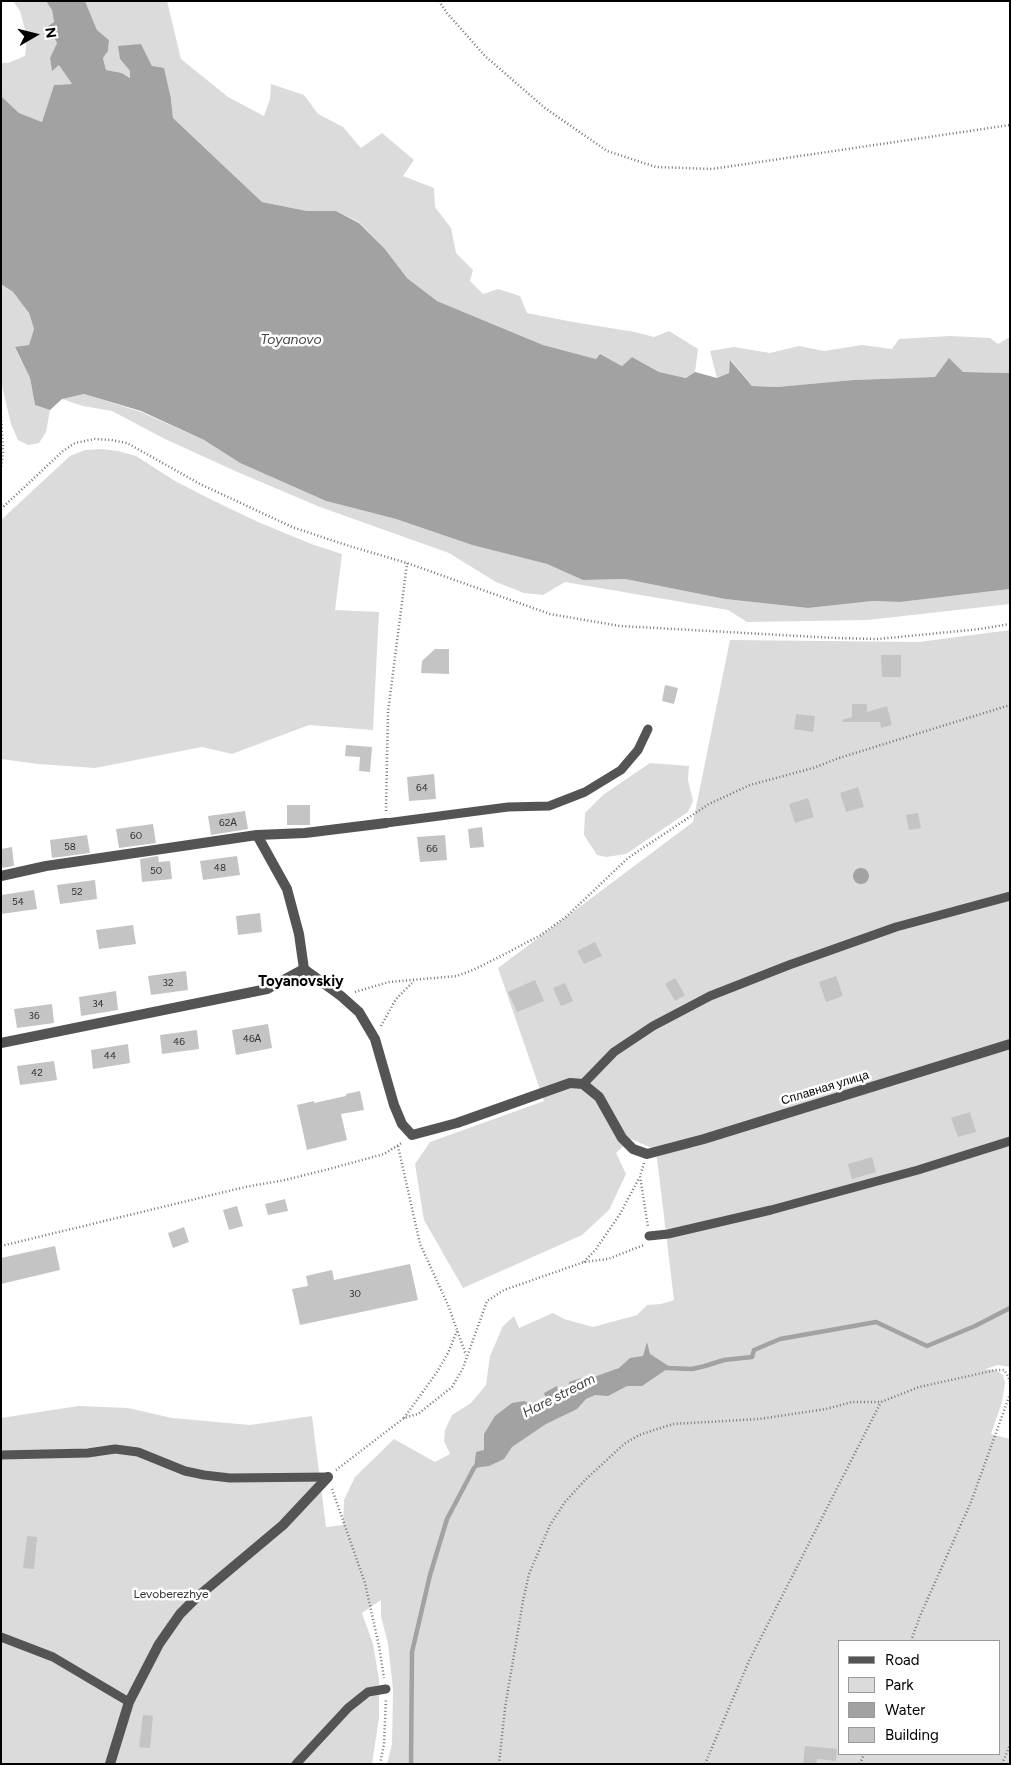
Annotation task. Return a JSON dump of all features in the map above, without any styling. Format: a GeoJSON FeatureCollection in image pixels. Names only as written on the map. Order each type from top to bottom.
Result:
{"type":"FeatureCollection","features":[{"type":"Feature","properties":{"kind":"street"},"geometry":{"type":"LineString","coordinates":[[1,876],[46,866],[257,835],[305,833],[386,823]]}},
{"type":"Feature","properties":{"kind":"street"},"geometry":{"type":"LineString","coordinates":[[257,835],[288,889],[299,934],[304,970],[341,996],[359,1012],[376,1039],[394,1105],[402,1124],[412,1135],[457,1123],[570,1083],[583,1084],[599,1097],[622,1138],[634,1149],[647,1154]]}},
{"type":"Feature","properties":{"kind":"street"},"geometry":{"type":"LineString","coordinates":[[1,1043],[267,989],[304,970]]}},
{"type":"Feature","properties":{"kind":"street","name":"Сплавная улица"},"geometry":{"type":"LineString","coordinates":[[647,1154],[704,1139],[1010,1044]]}},
{"type":"Feature","properties":{"kind":"street"},"geometry":{"type":"LineString","coordinates":[[110,1764],[129,1702],[159,1644],[180,1614],[196,1598],[283,1525],[328,1476]]}},
{"type":"Feature","properties":{"kind":"lane"},"geometry":{"type":"LineString","coordinates":[[386,823],[508,806],[549,806],[585,792],[621,770],[638,750],[648,729]]}},
{"type":"Feature","properties":{"kind":"lane"},"geometry":{"type":"LineString","coordinates":[[583,1084],[614,1052],[653,1026],[710,996],[789,965],[896,927],[1010,896]]}},
{"type":"Feature","properties":{"kind":"lane"},"geometry":{"type":"LineString","coordinates":[[649,1236],[668,1234],[771,1210],[918,1170],[1010,1141]]}},
{"type":"Feature","properties":{"kind":"lane"},"geometry":{"type":"LineString","coordinates":[[1,1455],[62,1454],[115,1449],[138,1452],[185,1470],[204,1475],[230,1478],[328,1476]]}},
{"type":"Feature","properties":{"kind":"lane"},"geometry":{"type":"LineString","coordinates":[[1,1637],[53,1657],[129,1702]]}},
{"type":"Feature","properties":{"kind":"lane"},"geometry":{"type":"LineString","coordinates":[[296,1764],[348,1708],[368,1692],[386,1690]]}},
{"type":"Feature","properties":{"kind":"path"},"geometry":{"type":"LineString","coordinates":[[439,1],[447,13],[485,56],[546,108],[607,151],[656,167],[712,169],[1010,125]]}},
{"type":"Feature","properties":{"kind":"path"},"geometry":{"type":"LineString","coordinates":[[1,417],[3,451],[1,469]]}},
{"type":"Feature","properties":{"kind":"path"},"geometry":{"type":"LineString","coordinates":[[1,509],[63,451],[75,443],[95,439],[111,440],[127,443],[200,484],[292,527],[407,563],[550,614],[620,626],[878,639],[980,629],[1010,624]]}},
{"type":"Feature","properties":{"kind":"path"},"geometry":{"type":"LineString","coordinates":[[386,823],[388,712],[407,563]]}},
{"type":"Feature","properties":{"kind":"path"},"geometry":{"type":"LineString","coordinates":[[341,996],[388,982],[457,976],[541,935],[567,916],[628,858],[709,804],[750,785],[813,768],[839,758],[1010,705]]}},
{"type":"Feature","properties":{"kind":"path"},"geometry":{"type":"LineString","coordinates":[[376,1039],[382,1022],[396,998],[416,980]]}},
{"type":"Feature","properties":{"kind":"path"},"geometry":{"type":"LineString","coordinates":[[1,1246],[245,1187],[285,1180],[384,1154],[412,1135]]}},
{"type":"Feature","properties":{"kind":"path"},"geometry":{"type":"LineString","coordinates":[[398,1146],[420,1244],[448,1305],[467,1356]]}},
{"type":"Feature","properties":{"kind":"path"},"geometry":{"type":"LineString","coordinates":[[584,1262],[596,1249],[620,1214],[640,1176],[647,1154]]}},
{"type":"Feature","properties":{"kind":"path"},"geometry":{"type":"LineString","coordinates":[[404,1418],[418,1414],[452,1388],[463,1368],[487,1301],[504,1290],[584,1262],[608,1259],[645,1245],[649,1236],[640,1176]]}},
{"type":"Feature","properties":{"kind":"path"},"geometry":{"type":"LineString","coordinates":[[380,1764],[384,1744],[386,1690],[379,1646],[365,1583],[328,1476],[404,1418],[437,1372],[448,1353],[457,1330]]}},
{"type":"Feature","properties":{"kind":"path"},"geometry":{"type":"LineString","coordinates":[[499,1764],[505,1708],[529,1574],[550,1525],[564,1502],[624,1444],[639,1435],[673,1424],[759,1419],[826,1409],[852,1402],[881,1402],[919,1387],[996,1370],[1004,1370],[1010,1382]]}},
{"type":"Feature","properties":{"kind":"path"},"geometry":{"type":"LineString","coordinates":[[911,1640],[970,1502],[1010,1394]]}},
{"type":"Feature","properties":{"kind":"path"},"geometry":{"type":"LineString","coordinates":[[705,1764],[750,1661],[881,1402]]}},
{"type":"Feature","properties":{"kind":"path"},"geometry":{"type":"LineString","coordinates":[[1002,1764],[1010,1745]]}},
{"type":"Feature","properties":{"kind":"green space"},"geometry":{"type":"Polygon","coordinates":[[[13,1],[46,1],[52,10],[54,22],[48,26],[57,43],[50,58],[52,70],[59,64],[72,84],[54,85],[42,122],[19,113],[1,96],[1,87],[3,87],[1,85],[1,63],[8,63],[25,56],[27,37],[20,11],[13,1]]]}},
{"type":"Feature","properties":{"kind":"green space"},"geometry":{"type":"Polygon","coordinates":[[[85,1],[167,1],[181,59],[228,97],[264,116],[270,99],[271,84],[304,95],[318,114],[343,127],[361,148],[382,133],[414,160],[403,176],[434,188],[435,207],[451,228],[456,253],[473,270],[470,281],[483,294],[498,289],[520,296],[527,313],[654,337],[669,331],[698,349],[695,372],[687,378],[659,372],[632,357],[622,366],[600,354],[596,359],[543,345],[437,301],[407,278],[385,249],[359,222],[336,211],[307,211],[262,202],[173,118],[171,99],[141,44],[120,59],[130,71],[131,78],[122,73],[106,70],[103,58],[108,51],[109,40],[97,30],[85,1]]]}},
{"type":"Feature","properties":{"kind":"green space"},"geometry":{"type":"Polygon","coordinates":[[[1,284],[13,292],[29,313],[34,329],[29,345],[15,348],[30,378],[35,405],[50,410],[46,432],[39,443],[28,445],[18,440],[11,424],[1,382],[1,284]]]}},
{"type":"Feature","properties":{"kind":"green space"},"geometry":{"type":"Polygon","coordinates":[[[950,336],[990,338],[998,344],[1010,337],[1010,373],[963,372],[936,377],[853,380],[777,387],[752,386],[731,360],[729,373],[717,378],[710,351],[734,347],[770,353],[799,346],[824,351],[862,345],[892,349],[899,339],[950,336]]]}},
{"type":"Feature","properties":{"kind":"green space"},"geometry":{"type":"Polygon","coordinates":[[[84,394],[141,412],[204,440],[240,463],[326,501],[396,519],[472,545],[547,564],[583,580],[625,579],[725,599],[808,608],[873,601],[900,602],[1010,589],[1010,604],[868,620],[747,622],[728,610],[565,582],[543,595],[524,593],[496,582],[449,553],[320,507],[163,438],[112,411],[83,406],[62,399],[84,394]]]}},
{"type":"Feature","properties":{"kind":"green space"},"geometry":{"type":"Polygon","coordinates":[[[102,449],[136,456],[175,481],[258,522],[314,545],[342,554],[335,610],[379,612],[373,730],[309,725],[232,754],[202,747],[95,768],[1,759],[1,520],[70,456],[85,450],[102,449]]]}},
{"type":"Feature","properties":{"kind":"green space","name":"Levoberezhye"},"geometry":{"type":"Polygon","coordinates":[[[1010,630],[1010,1367],[998,1365],[985,1369],[996,1370],[1003,1375],[1005,1383],[1002,1402],[991,1434],[1010,1439],[1010,1764],[387,1764],[392,1744],[393,1689],[388,1644],[381,1616],[381,1600],[362,1613],[373,1644],[379,1679],[379,1718],[372,1764],[1,1764],[1,1418],[78,1406],[128,1408],[172,1418],[250,1425],[312,1416],[326,1527],[343,1525],[344,1500],[355,1477],[394,1439],[435,1462],[450,1454],[444,1441],[445,1430],[452,1415],[471,1403],[486,1385],[490,1356],[503,1326],[514,1316],[519,1328],[553,1313],[564,1319],[593,1327],[637,1315],[647,1305],[661,1304],[674,1300],[656,1150],[631,1139],[616,1153],[626,1174],[609,1210],[582,1235],[463,1288],[424,1220],[415,1164],[430,1142],[544,1101],[498,968],[693,822],[730,640],[919,642],[1010,630]]]}},
{"type":"Feature","properties":{"kind":"green space"},"geometry":{"type":"Polygon","coordinates":[[[650,763],[689,766],[688,780],[693,801],[688,812],[626,854],[606,857],[597,855],[584,835],[585,813],[603,795],[650,763]]]}},
{"type":"Feature","properties":{"kind":"water","name":"Toyanovo"},"geometry":{"type":"Polygon","coordinates":[[[46,1],[85,1],[97,30],[109,40],[108,51],[103,58],[106,70],[122,73],[130,78],[130,71],[120,59],[118,46],[141,44],[152,66],[164,68],[173,118],[262,202],[307,211],[336,211],[359,223],[385,249],[407,278],[437,301],[543,345],[596,359],[600,354],[622,366],[632,357],[659,372],[686,378],[695,372],[717,378],[729,373],[730,360],[752,386],[777,387],[853,380],[935,377],[949,358],[963,372],[1010,373],[1010,589],[900,602],[873,601],[808,608],[725,599],[625,579],[583,580],[547,564],[472,545],[396,519],[326,501],[240,463],[204,440],[141,411],[84,394],[62,399],[50,410],[35,405],[30,378],[15,347],[29,345],[34,329],[29,313],[13,292],[1,284],[1,96],[19,113],[42,122],[54,85],[72,84],[59,65],[52,71],[50,58],[57,43],[48,26],[54,22],[52,10],[46,1]]]}},
{"type":"Feature","properties":{"kind":"water"},"geometry":{"type":"Polygon","coordinates":[[[858,868],[864,868],[869,873],[867,882],[858,884],[853,879],[853,873],[858,868]]]}},
{"type":"Feature","properties":{"kind":"water"},"geometry":{"type":"Polygon","coordinates":[[[647,1342],[650,1354],[670,1367],[642,1386],[627,1386],[608,1396],[595,1395],[586,1399],[577,1409],[546,1424],[512,1447],[504,1459],[489,1466],[474,1468],[476,1452],[484,1450],[484,1434],[495,1416],[512,1403],[524,1401],[540,1408],[547,1402],[544,1393],[557,1386],[559,1398],[568,1394],[569,1382],[581,1378],[591,1378],[619,1368],[630,1358],[643,1356],[647,1342]]]}},
{"type":"Feature","properties":{"kind":"building"},"geometry":{"type":"Polygon","coordinates":[[[435,649],[449,649],[449,674],[421,673],[422,661],[435,649]]]}},
{"type":"Feature","properties":{"kind":"building"},"geometry":{"type":"Polygon","coordinates":[[[881,655],[901,655],[901,677],[882,677],[881,655]]]}},
{"type":"Feature","properties":{"kind":"building"},"geometry":{"type":"Polygon","coordinates":[[[665,685],[678,688],[674,704],[662,701],[665,685]]]}},
{"type":"Feature","properties":{"kind":"building"},"geometry":{"type":"Polygon","coordinates":[[[852,704],[867,704],[867,712],[887,706],[892,725],[881,728],[880,722],[843,722],[842,720],[852,717],[852,704]]]}},
{"type":"Feature","properties":{"kind":"building"},"geometry":{"type":"Polygon","coordinates":[[[796,714],[815,716],[813,732],[794,729],[796,714]]]}},
{"type":"Feature","properties":{"kind":"building"},"geometry":{"type":"Polygon","coordinates":[[[346,745],[372,747],[370,772],[359,771],[360,757],[345,756],[346,745]]]}},
{"type":"Feature","properties":{"kind":"building"},"geometry":{"type":"Polygon","coordinates":[[[434,774],[436,799],[409,801],[407,777],[434,774]]]}},
{"type":"Feature","properties":{"kind":"building"},"geometry":{"type":"Polygon","coordinates":[[[858,787],[864,807],[846,812],[840,793],[858,787]]]}},
{"type":"Feature","properties":{"kind":"building"},"geometry":{"type":"Polygon","coordinates":[[[808,798],[814,817],[795,823],[789,804],[808,798]]]}},
{"type":"Feature","properties":{"kind":"building"},"geometry":{"type":"Polygon","coordinates":[[[287,805],[310,805],[310,825],[287,825],[287,805]]]}},
{"type":"Feature","properties":{"kind":"building"},"geometry":{"type":"Polygon","coordinates":[[[245,811],[248,829],[211,835],[208,816],[245,811]]]}},
{"type":"Feature","properties":{"kind":"building"},"geometry":{"type":"Polygon","coordinates":[[[918,813],[921,828],[909,830],[906,815],[918,813]]]}},
{"type":"Feature","properties":{"kind":"building"},"geometry":{"type":"Polygon","coordinates":[[[153,824],[156,843],[119,848],[116,829],[153,824]]]}},
{"type":"Feature","properties":{"kind":"building"},"geometry":{"type":"Polygon","coordinates":[[[482,827],[484,847],[470,848],[468,829],[482,827]]]}},
{"type":"Feature","properties":{"kind":"building"},"geometry":{"type":"Polygon","coordinates":[[[87,835],[90,853],[52,858],[50,840],[87,835]]]}},
{"type":"Feature","properties":{"kind":"building"},"geometry":{"type":"Polygon","coordinates":[[[445,835],[447,860],[420,862],[417,837],[445,835]]]}},
{"type":"Feature","properties":{"kind":"building"},"geometry":{"type":"Polygon","coordinates":[[[12,847],[14,866],[1,868],[1,849],[12,847]]]}},
{"type":"Feature","properties":{"kind":"building"},"geometry":{"type":"Polygon","coordinates":[[[158,856],[159,862],[170,861],[172,879],[142,882],[140,859],[158,856]]]}},
{"type":"Feature","properties":{"kind":"building"},"geometry":{"type":"Polygon","coordinates":[[[237,856],[240,875],[203,880],[200,861],[237,856]]]}},
{"type":"Feature","properties":{"kind":"building"},"geometry":{"type":"Polygon","coordinates":[[[95,880],[97,899],[60,904],[57,885],[95,880]]]}},
{"type":"Feature","properties":{"kind":"building"},"geometry":{"type":"Polygon","coordinates":[[[34,890],[37,909],[1,914],[1,895],[34,890]]]}},
{"type":"Feature","properties":{"kind":"building"},"geometry":{"type":"Polygon","coordinates":[[[260,913],[262,932],[238,935],[236,916],[260,913]]]}},
{"type":"Feature","properties":{"kind":"building"},"geometry":{"type":"Polygon","coordinates":[[[133,925],[136,944],[99,949],[96,930],[133,925]]]}},
{"type":"Feature","properties":{"kind":"building"},"geometry":{"type":"Polygon","coordinates":[[[595,942],[602,956],[584,964],[577,951],[595,942]]]}},
{"type":"Feature","properties":{"kind":"building"},"geometry":{"type":"Polygon","coordinates":[[[186,971],[188,990],[151,995],[148,976],[186,971]]]}},
{"type":"Feature","properties":{"kind":"building"},"geometry":{"type":"Polygon","coordinates":[[[836,976],[843,996],[826,1002],[819,982],[836,976]]]}},
{"type":"Feature","properties":{"kind":"building"},"geometry":{"type":"Polygon","coordinates":[[[675,978],[685,995],[675,1001],[665,984],[675,978]]]}},
{"type":"Feature","properties":{"kind":"building"},"geometry":{"type":"Polygon","coordinates":[[[535,980],[544,1001],[517,1012],[508,992],[535,980]]]}},
{"type":"Feature","properties":{"kind":"building"},"geometry":{"type":"Polygon","coordinates":[[[565,983],[573,1001],[561,1006],[553,988],[565,983]]]}},
{"type":"Feature","properties":{"kind":"building"},"geometry":{"type":"Polygon","coordinates":[[[116,991],[118,1010],[81,1016],[79,997],[116,991]]]}},
{"type":"Feature","properties":{"kind":"building"},"geometry":{"type":"Polygon","coordinates":[[[52,1004],[54,1023],[17,1028],[14,1009],[52,1004]]]}},
{"type":"Feature","properties":{"kind":"building"},"geometry":{"type":"Polygon","coordinates":[[[268,1024],[272,1048],[236,1055],[232,1030],[268,1024]]]}},
{"type":"Feature","properties":{"kind":"building"},"geometry":{"type":"Polygon","coordinates":[[[197,1030],[199,1049],[162,1054],[160,1035],[197,1030]]]}},
{"type":"Feature","properties":{"kind":"building"},"geometry":{"type":"Polygon","coordinates":[[[128,1044],[130,1063],[93,1069],[91,1050],[128,1044]]]}},
{"type":"Feature","properties":{"kind":"building"},"geometry":{"type":"Polygon","coordinates":[[[54,1061],[57,1080],[20,1085],[17,1066],[54,1061]]]}},
{"type":"Feature","properties":{"kind":"building"},"geometry":{"type":"Polygon","coordinates":[[[360,1091],[364,1110],[341,1114],[347,1140],[307,1150],[297,1105],[346,1096],[346,1094],[360,1091]]]}},
{"type":"Feature","properties":{"kind":"building"},"geometry":{"type":"Polygon","coordinates":[[[970,1112],[976,1132],[958,1137],[951,1118],[970,1112]]]}},
{"type":"Feature","properties":{"kind":"building"},"geometry":{"type":"Polygon","coordinates":[[[872,1157],[876,1172],[852,1179],[848,1164],[872,1157]]]}},
{"type":"Feature","properties":{"kind":"building"},"geometry":{"type":"Polygon","coordinates":[[[285,1199],[288,1211],[268,1215],[265,1204],[285,1199]]]}},
{"type":"Feature","properties":{"kind":"building"},"geometry":{"type":"Polygon","coordinates":[[[237,1206],[243,1226],[229,1230],[223,1210],[237,1206]]]}},
{"type":"Feature","properties":{"kind":"building"},"geometry":{"type":"Polygon","coordinates":[[[184,1227],[189,1242],[173,1248],[168,1233],[184,1227]]]}},
{"type":"Feature","properties":{"kind":"building"},"geometry":{"type":"Polygon","coordinates":[[[55,1246],[60,1270],[1,1284],[1,1258],[55,1246]]]}},
{"type":"Feature","properties":{"kind":"building"},"geometry":{"type":"Polygon","coordinates":[[[410,1264],[418,1300],[300,1325],[292,1289],[308,1286],[306,1276],[332,1270],[334,1280],[410,1264]]]}},
{"type":"Feature","properties":{"kind":"building"},"geometry":{"type":"Polygon","coordinates":[[[27,1536],[37,1537],[34,1569],[23,1568],[27,1536]]]}},
{"type":"Feature","properties":{"kind":"building"},"geometry":{"type":"Polygon","coordinates":[[[143,1715],[153,1716],[150,1748],[139,1747],[143,1715]]]}},
{"type":"Feature","properties":{"kind":"building"},"geometry":{"type":"Polygon","coordinates":[[[805,1746],[837,1749],[836,1761],[817,1759],[816,1764],[803,1764],[805,1746]]]}},
{"type":"Feature","properties":{"kind":"waterway","name":"Hare stream"},"geometry":{"type":"LineString","coordinates":[[666,1368],[692,1369],[724,1360],[752,1357],[754,1350],[780,1339],[876,1322],[927,1346],[975,1326],[1010,1308]]}},
{"type":"Feature","properties":{"kind":"waterway","name":"Hare stream"},"geometry":{"type":"LineString","coordinates":[[411,1764],[412,1652],[430,1575],[447,1519],[474,1468],[478,1464]]}},
{"type":"Feature","properties":{"kind":"district","name":"Toyanovskiy"},"geometry":{"type":"Point","coordinates":[301,982]}}]}
